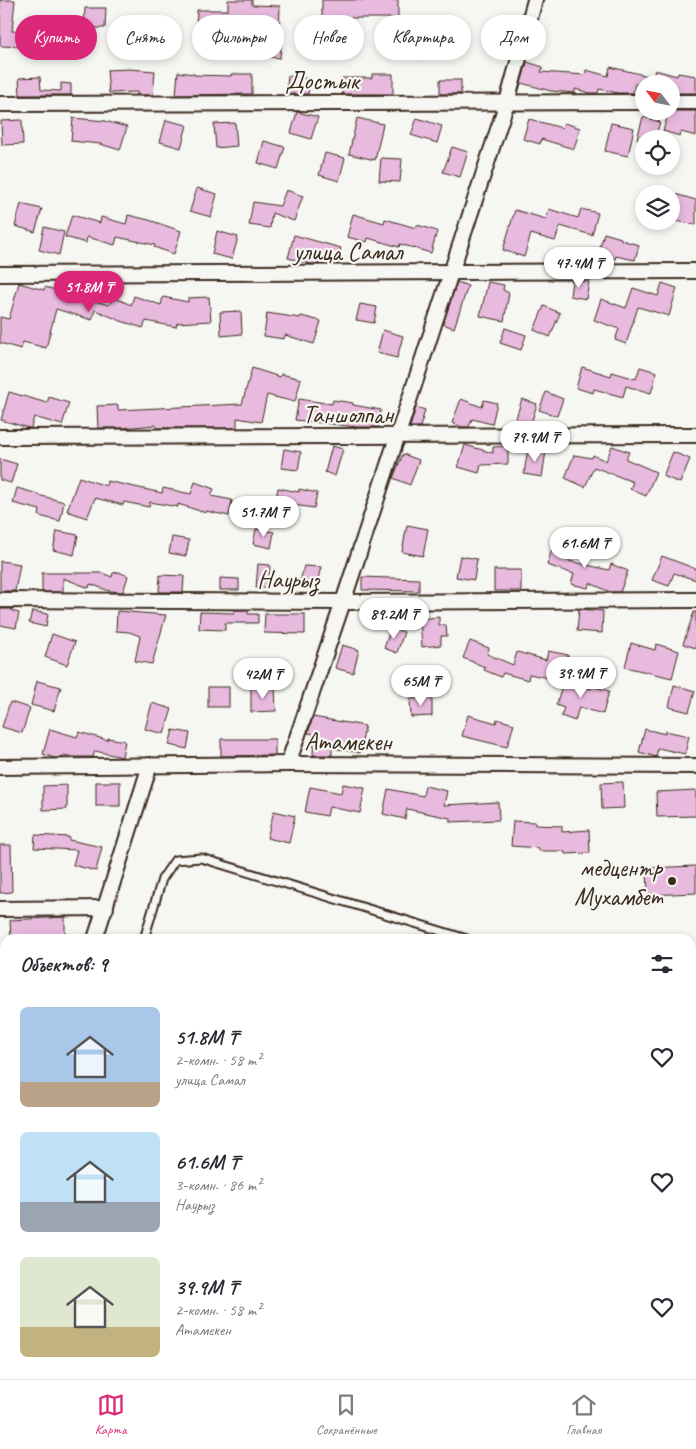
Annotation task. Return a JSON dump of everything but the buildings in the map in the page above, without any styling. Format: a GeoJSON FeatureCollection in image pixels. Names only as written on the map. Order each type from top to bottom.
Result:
{"type":"FeatureCollection","features":[{"type":"Feature","properties":{"kind":"street"},"geometry":{"type":"LineString","coordinates":[[288,764],[507,102],[535,0]]}},
{"type":"Feature","properties":{"kind":"street","name":"Достык"},"geometry":{"type":"LineString","coordinates":[[0,104],[635,102]]}},
{"type":"Feature","properties":{"kind":"street"},"geometry":{"type":"LineString","coordinates":[[680,102],[696,102]]}},
{"type":"Feature","properties":{"kind":"street","name":"улица Самал"},"geometry":{"type":"LineString","coordinates":[[0,274],[696,271]]}},
{"type":"Feature","properties":{"kind":"street","name":"Таншолпан"},"geometry":{"type":"LineString","coordinates":[[0,437],[696,435]]}},
{"type":"Feature","properties":{"kind":"street","name":"Наурыз"},"geometry":{"type":"LineString","coordinates":[[0,600],[343,602],[696,600]]}},
{"type":"Feature","properties":{"kind":"street","name":"Атамекен"},"geometry":{"type":"LineString","coordinates":[[0,767],[288,764],[696,766]]}},
{"type":"Feature","properties":{"kind":"street"},"geometry":{"type":"LineString","coordinates":[[97,934],[150,765]]}},
{"type":"Feature","properties":{"kind":"street"},"geometry":{"type":"LineString","coordinates":[[0,909],[106,908]]}},
{"type":"Feature","properties":{"kind":"lane"},"geometry":{"type":"LineString","coordinates":[[146,934],[162,879],[175,860],[201,858],[451,934]]}},
{"type":"Feature","properties":{"kind":"place","name":"медцентр Мухамбет"},"geometry":{"type":"Point","coordinates":[672,881]}}]}
